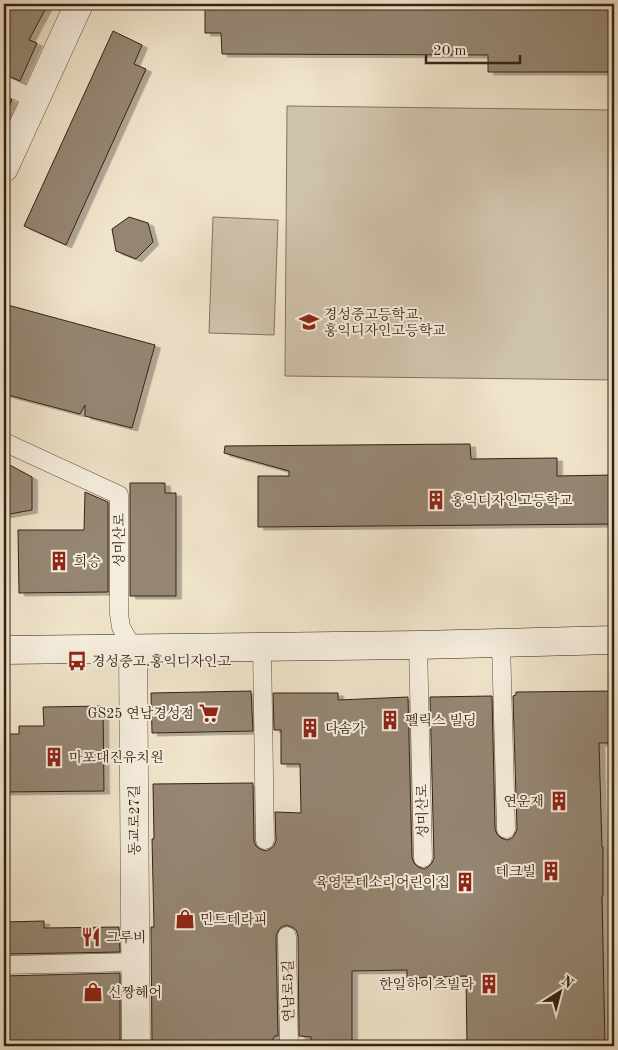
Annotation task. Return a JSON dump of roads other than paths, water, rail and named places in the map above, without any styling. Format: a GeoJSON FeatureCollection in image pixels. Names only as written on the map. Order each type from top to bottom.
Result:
{"type":"FeatureCollection","features":[{"type":"Feature","properties":{"kind":"street"},"geometry":{"type":"LineString","coordinates":[[4,168],[79,4]]}},
{"type":"Feature","properties":{"kind":"street"},"geometry":{"type":"LineString","coordinates":[[4,650],[418,645],[614,640]]}},
{"type":"Feature","properties":{"kind":"street","name":"동교로27길"},"geometry":{"type":"LineString","coordinates":[[132,649],[136,1046]]}},
{"type":"Feature","properties":{"kind":"lane"},"geometry":{"type":"LineString","coordinates":[[4,85],[36,99]]}},
{"type":"Feature","properties":{"kind":"lane","name":"성미산로"},"geometry":{"type":"LineString","coordinates":[[4,442],[119,495],[119,614],[121,627],[132,649]]}},
{"type":"Feature","properties":{"kind":"lane"},"geometry":{"type":"LineString","coordinates":[[501,642],[506,829]]}},
{"type":"Feature","properties":{"kind":"lane","name":"성미산로"},"geometry":{"type":"LineString","coordinates":[[418,645],[423,858]]}},
{"type":"Feature","properties":{"kind":"lane"},"geometry":{"type":"LineString","coordinates":[[262,647],[265,840]]}},
{"type":"Feature","properties":{"kind":"lane","name":"연남로5길"},"geometry":{"type":"LineString","coordinates":[[287,936],[289,1046]]}},
{"type":"Feature","properties":{"kind":"lane"},"geometry":{"type":"LineString","coordinates":[[4,965],[135,962]]}},
{"type":"Feature","properties":{"kind":"place","name":"경성중고등학교, 홍익디자인고등학교"},"geometry":{"type":"Point","coordinates":[309,322]}},
{"type":"Feature","properties":{"kind":"place","name":"홍익디자인고등학교"},"geometry":{"type":"Point","coordinates":[436,500]}},
{"type":"Feature","properties":{"kind":"place","name":"희승"},"geometry":{"type":"Point","coordinates":[59,561]}},
{"type":"Feature","properties":{"kind":"place","name":"경성중고.홍익디자인고"},"geometry":{"type":"Point","coordinates":[77,661]}},
{"type":"Feature","properties":{"kind":"place","name":"GS25 연남경성점"},"geometry":{"type":"Point","coordinates":[209,713]}},
{"type":"Feature","properties":{"kind":"place","name":"펠릭스 빌딩"},"geometry":{"type":"Point","coordinates":[390,720]}},
{"type":"Feature","properties":{"kind":"place","name":"다솜가"},"geometry":{"type":"Point","coordinates":[310,728]}},
{"type":"Feature","properties":{"kind":"place","name":"마포대진유치원"},"geometry":{"type":"Point","coordinates":[54,757]}},
{"type":"Feature","properties":{"kind":"place","name":"연운재"},"geometry":{"type":"Point","coordinates":[559,801]}},
{"type":"Feature","properties":{"kind":"place","name":"테크빌"},"geometry":{"type":"Point","coordinates":[551,871]}},
{"type":"Feature","properties":{"kind":"place","name":"육영몬테소리어린이집"},"geometry":{"type":"Point","coordinates":[465,882]}},
{"type":"Feature","properties":{"kind":"place","name":"민트테라피"},"geometry":{"type":"Point","coordinates":[185,919]}},
{"type":"Feature","properties":{"kind":"place","name":"그루비"},"geometry":{"type":"Point","coordinates":[91,937]}},
{"type":"Feature","properties":{"kind":"place","name":"한일하이츠빌라"},"geometry":{"type":"Point","coordinates":[489,984]}},
{"type":"Feature","properties":{"kind":"place","name":"신짱헤어"},"geometry":{"type":"Point","coordinates":[93,992]}}]}
